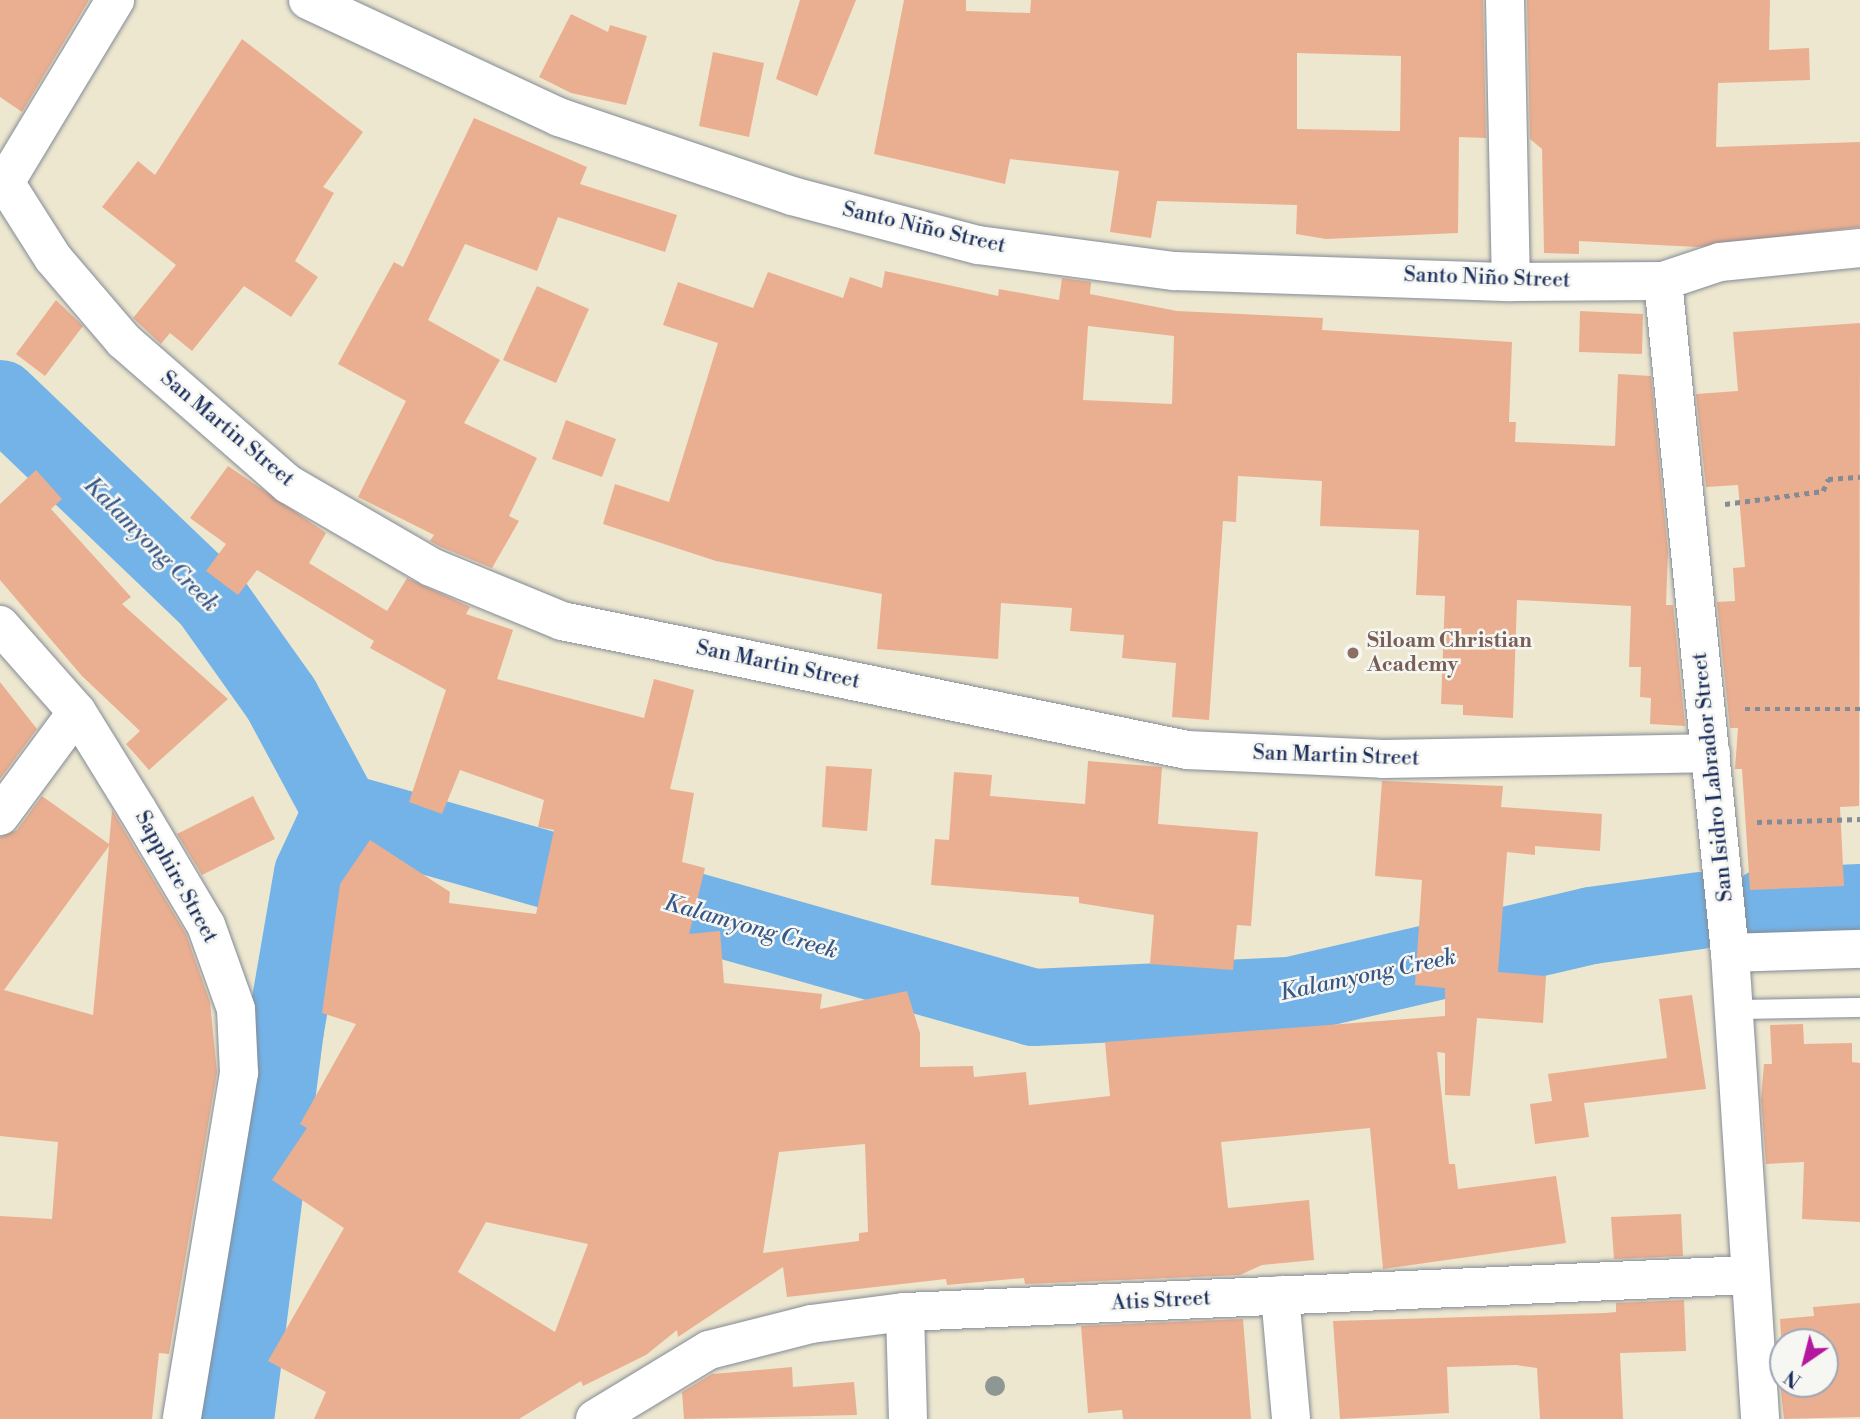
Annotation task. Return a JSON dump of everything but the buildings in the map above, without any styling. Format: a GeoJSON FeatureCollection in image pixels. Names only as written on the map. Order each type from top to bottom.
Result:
{"type":"FeatureCollection","features":[{"type":"Feature","properties":{"kind":"street"},"geometry":{"type":"LineString","coordinates":[[3,188],[115,0]]}},
{"type":"Feature","properties":{"kind":"street","name":"Santo Niño Street"},"geometry":{"type":"LineString","coordinates":[[308,0],[559,117],[792,195],[978,245],[1174,271],[1511,282],[1663,281],[1720,262],[1860,248]]}},
{"type":"Feature","properties":{"kind":"street"},"geometry":{"type":"LineString","coordinates":[[1505,0],[1511,282]]}},
{"type":"Feature","properties":{"kind":"street","name":"San Martin Street"},"geometry":{"type":"LineString","coordinates":[[3,188],[53,258],[124,341],[288,484],[431,567],[562,621],[1187,750],[1383,760],[1711,753]]}},
{"type":"Feature","properties":{"kind":"street","name":"San Isidro Labrador Street"},"geometry":{"type":"LineString","coordinates":[[1663,281],[1730,953],[1759,1419]]}},
{"type":"Feature","properties":{"kind":"street","name":"Sapphire Street"},"geometry":{"type":"LineString","coordinates":[[0,625],[77,712],[206,925],[236,1009],[239,1073],[182,1419]]}},
{"type":"Feature","properties":{"kind":"street"},"geometry":{"type":"LineString","coordinates":[[0,816],[77,712]]}},
{"type":"Feature","properties":{"kind":"street"},"geometry":{"type":"LineString","coordinates":[[1730,953],[1860,949]]}},
{"type":"Feature","properties":{"kind":"street","name":"Atis Street"},"geometry":{"type":"LineString","coordinates":[[595,1419],[709,1350],[811,1324],[905,1312],[1750,1275]]}},
{"type":"Feature","properties":{"kind":"street"},"geometry":{"type":"LineString","coordinates":[[1280,1295],[1291,1419]]}},
{"type":"Feature","properties":{"kind":"street"},"geometry":{"type":"LineString","coordinates":[[905,1312],[908,1419]]}},
{"type":"Feature","properties":{"kind":"lane"},"geometry":{"type":"LineString","coordinates":[[1734,1009],[1860,1007]]}},
{"type":"Feature","properties":{"kind":"path"},"geometry":{"type":"LineString","coordinates":[[1686,509],[1823,491],[1828,479],[1860,477]]}},
{"type":"Feature","properties":{"kind":"path"},"geometry":{"type":"LineString","coordinates":[[1706,709],[1860,709]]}},
{"type":"Feature","properties":{"kind":"path"},"geometry":{"type":"LineString","coordinates":[[1718,823],[1860,819]]}},
{"type":"Feature","properties":{"kind":"waterway","name":"Kalamyong Creek"},"geometry":{"type":"LineString","coordinates":[[0,398],[210,599],[281,699],[341,811],[1033,1007],[1290,995],[1591,925],[1699,910]]}},
{"type":"Feature","properties":{"kind":"waterway"},"geometry":{"type":"LineString","coordinates":[[235,1419],[285,1029],[312,873],[341,811]]}},
{"type":"Feature","properties":{"kind":"waterway","name":"Kalamyong Creek"},"geometry":{"type":"LineString","coordinates":[[1766,906],[1860,902]]}},
{"type":"Feature","properties":{"kind":"place","name":"Siloam Christian Academy"},"geometry":{"type":"Point","coordinates":[1353,653]}}]}
